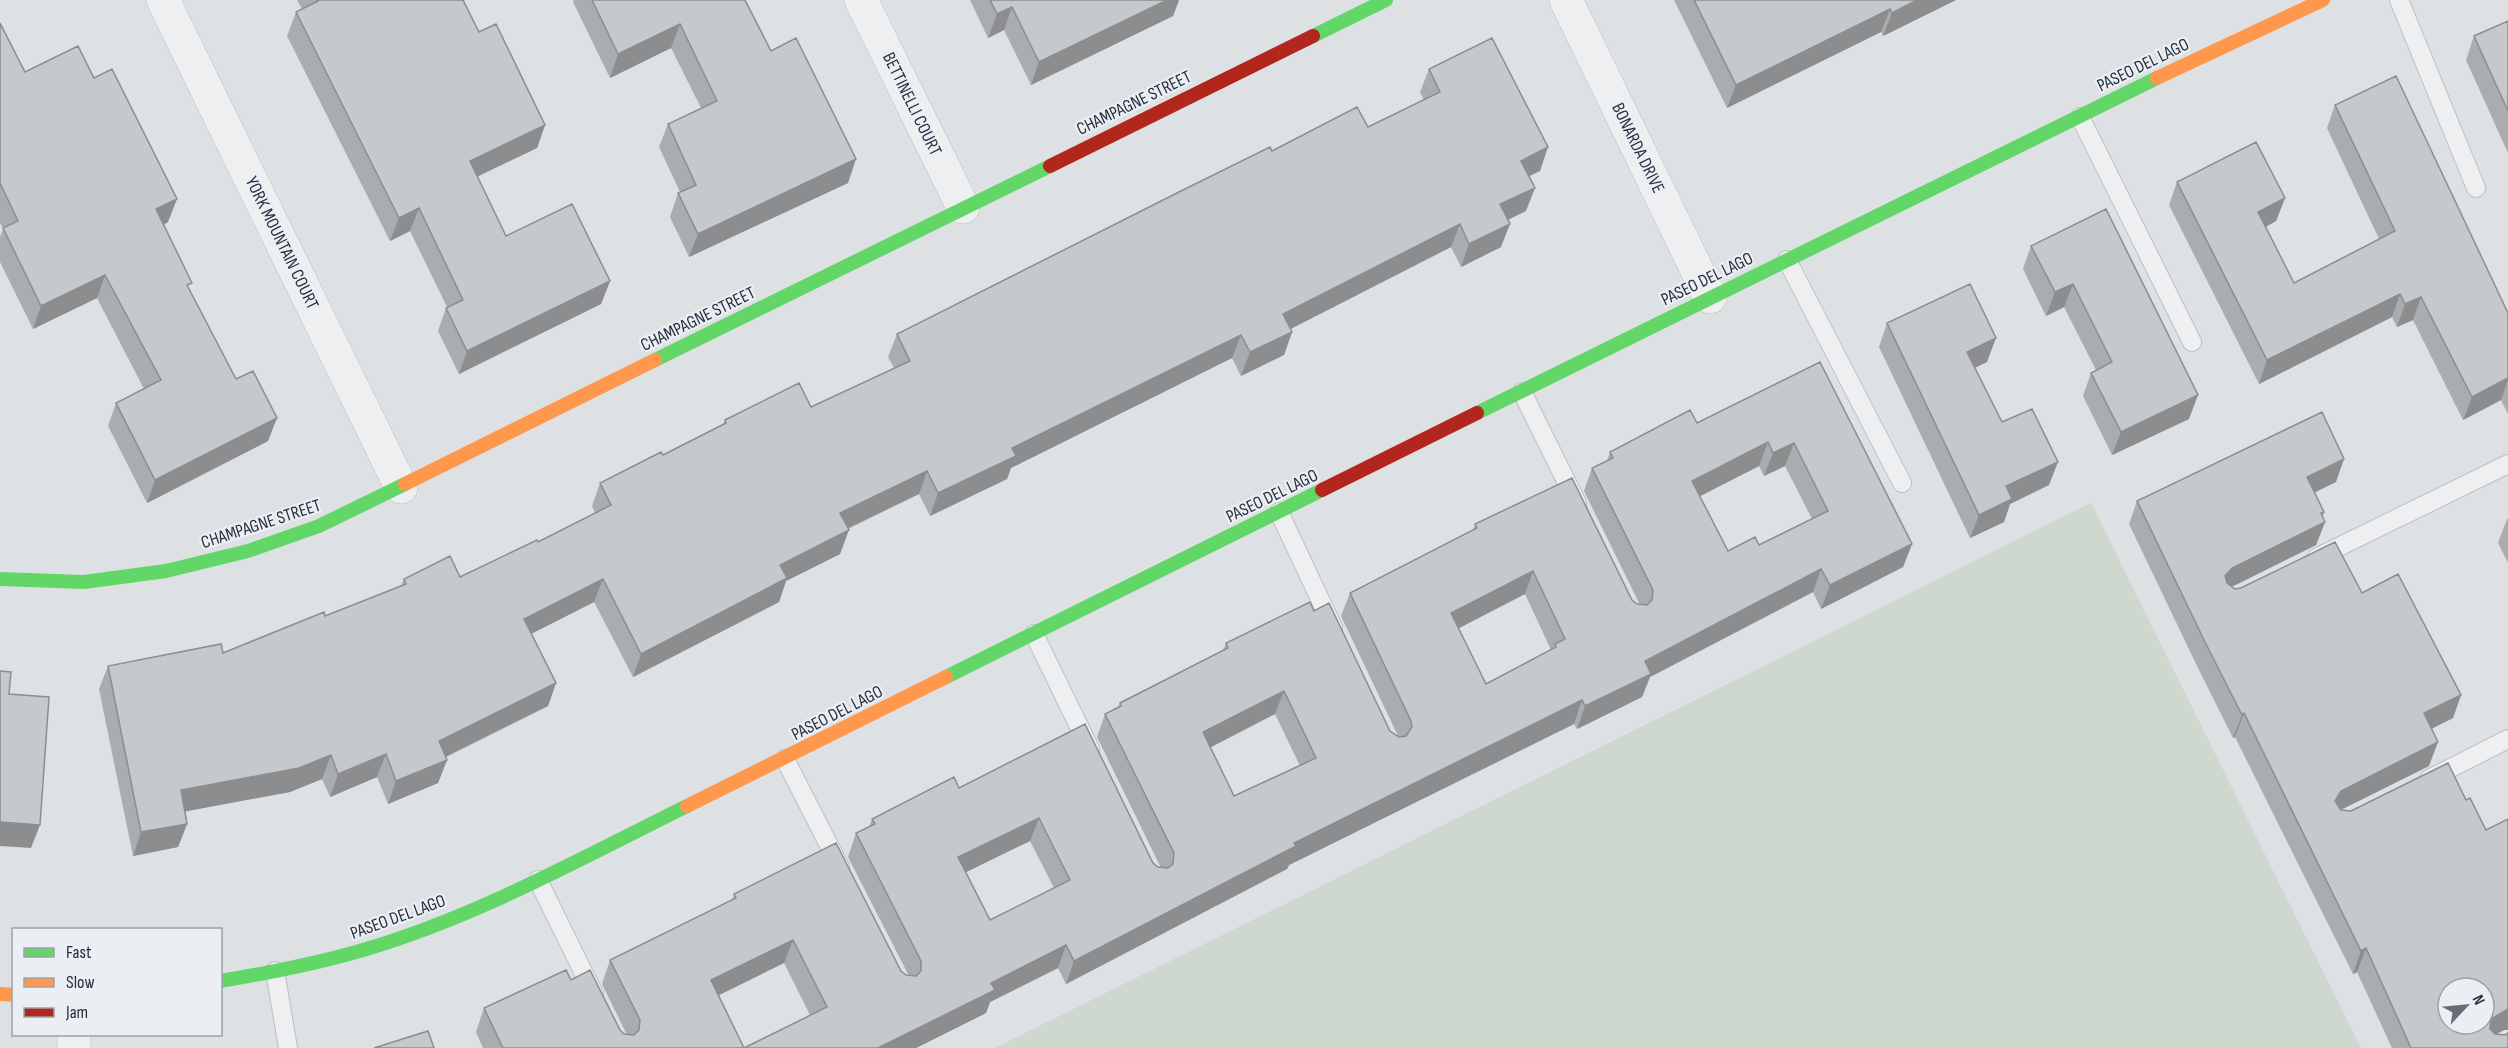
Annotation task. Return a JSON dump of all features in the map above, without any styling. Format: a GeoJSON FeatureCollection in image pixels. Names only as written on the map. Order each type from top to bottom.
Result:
{"type":"FeatureCollection","features":[{"type":"Feature","properties":{"kind":"street","name":"YORK MOUNTAIN COURT"},"geometry":{"type":"LineString","coordinates":[[163,0],[401,487]]}},
{"type":"Feature","properties":{"kind":"street","name":"BETTINELLI COURT"},"geometry":{"type":"LineString","coordinates":[[861,0],[963,207]]}},
{"type":"Feature","properties":{"kind":"street","name":"CHAMPAGNE STREET"},"geometry":{"type":"LineString","coordinates":[[0,579],[84,582],[166,571],[248,551],[319,526],[1386,0]]}},
{"type":"Feature","properties":{"kind":"street","name":"BONARDA DRIVE"},"geometry":{"type":"LineString","coordinates":[[1566,0],[1710,297]]}},
{"type":"Feature","properties":{"kind":"street","name":"PASEO DEL LAGO"},"geometry":{"type":"LineString","coordinates":[[222,981],[309,965],[365,949],[436,923],[538,880],[1710,297],[2252,32],[2323,0]]}},
{"type":"Feature","properties":{"kind":"lane"},"geometry":{"type":"LineString","coordinates":[[2399,0],[2476,188]]}},
{"type":"Feature","properties":{"kind":"lane"},"geometry":{"type":"LineString","coordinates":[[2079,117],[2192,342]]}},
{"type":"Feature","properties":{"kind":"lane"},"geometry":{"type":"LineString","coordinates":[[1788,260],[1902,483]]}},
{"type":"Feature","properties":{"kind":"lane"},"geometry":{"type":"LineString","coordinates":[[1522,392],[1583,515]]}},
{"type":"Feature","properties":{"kind":"lane"},"geometry":{"type":"LineString","coordinates":[[2304,564],[2508,464]]}},
{"type":"Feature","properties":{"kind":"lane"},"geometry":{"type":"LineString","coordinates":[[1279,512],[1340,642]]}},
{"type":"Feature","properties":{"kind":"lane"},"geometry":{"type":"LineString","coordinates":[[1034,634],[1097,763]]}},
{"type":"Feature","properties":{"kind":"lane"},"geometry":{"type":"LineString","coordinates":[[2412,787],[2508,739]]}},
{"type":"Feature","properties":{"kind":"lane"},"geometry":{"type":"LineString","coordinates":[[785,759],[849,884]]}},
{"type":"Feature","properties":{"kind":"lane"},"geometry":{"type":"LineString","coordinates":[[538,880],[600,1006]]}},
{"type":"Feature","properties":{"kind":"lane"},"geometry":{"type":"LineString","coordinates":[[275,971],[288,1048]]}},
{"type":"Feature","properties":{"kind":"shaded area"},"geometry":{"type":"Polygon","coordinates":[[[2091,503],[2361,1048],[995,1048],[2091,503]]]}},
{"type":"Feature","properties":{"kind":"building"},"geometry":{"type":"Polygon","coordinates":[[[317,0],[463,0],[479,32],[496,24],[545,125],[470,161],[506,236],[572,204],[610,281],[467,351],[446,308],[463,300],[419,208],[399,218],[296,12],[317,0]]]}},
{"type":"Feature","properties":{"kind":"building"},"geometry":{"type":"Polygon","coordinates":[[[592,0],[745,0],[771,51],[796,38],[856,159],[698,234],[678,193],[696,185],[668,124],[717,101],[680,24],[618,54],[592,0]]]}},
{"type":"Feature","properties":{"kind":"building"},"geometry":{"type":"Polygon","coordinates":[[[990,0],[1167,0],[1039,62],[1012,7],[997,14],[990,0]]]}},
{"type":"Feature","properties":{"kind":"building"},"geometry":{"type":"Polygon","coordinates":[[[1694,0],[1917,0],[1892,13],[1890,9],[1736,85],[1694,0]]]}},
{"type":"Feature","properties":{"kind":"building"},"geometry":{"type":"Polygon","coordinates":[[[2508,21],[2508,111],[2474,36],[2508,21]]]}},
{"type":"Feature","properties":{"kind":"building"},"geometry":{"type":"Polygon","coordinates":[[[0,23],[25,72],[78,46],[94,78],[112,69],[177,199],[156,209],[192,283],[187,285],[236,379],[253,371],[277,418],[155,480],[116,403],[161,380],[105,275],[41,306],[3,228],[18,221],[0,183],[0,23]]]}},
{"type":"Feature","properties":{"kind":"building"},"geometry":{"type":"Polygon","coordinates":[[[1492,38],[1548,147],[1521,161],[1535,188],[1500,204],[1510,224],[1469,244],[1460,224],[1283,314],[1292,332],[1250,352],[1241,335],[1012,448],[1016,456],[938,493],[927,471],[840,513],[849,530],[780,565],[787,578],[641,654],[603,579],[524,619],[556,683],[439,741],[447,760],[396,781],[386,754],[338,774],[331,755],[299,768],[181,790],[187,824],[141,832],[108,666],[221,644],[223,653],[324,612],[325,616],[406,584],[404,579],[450,556],[460,577],[537,540],[538,542],[611,505],[600,483],[661,452],[663,455],[726,423],[725,420],[799,383],[811,407],[910,361],[897,334],[1181,191],[1270,147],[1272,151],[1357,107],[1368,127],[1440,92],[1429,69],[1492,38]]]}},
{"type":"Feature","properties":{"kind":"building"},"geometry":{"type":"Polygon","coordinates":[[[2396,76],[2508,313],[2508,378],[2472,397],[2421,297],[2405,304],[2400,294],[2267,360],[2177,182],[2256,142],[2285,198],[2258,212],[2294,283],[2395,231],[2335,105],[2396,76]]]}},
{"type":"Feature","properties":{"kind":"building"},"geometry":{"type":"Polygon","coordinates":[[[2106,209],[2198,395],[2121,432],[2091,373],[2112,362],[2073,284],[2055,292],[2031,246],[2106,209]]]}},
{"type":"Feature","properties":{"kind":"building"},"geometry":{"type":"Polygon","coordinates":[[[1970,284],[1996,338],[1967,352],[2002,422],[2032,409],[2058,462],[2006,486],[2012,499],[1979,515],[1887,323],[1970,284]]]}},
{"type":"Feature","properties":{"kind":"building"},"geometry":{"type":"Polygon","coordinates":[[[1820,362],[1912,544],[1830,585],[1821,569],[1645,661],[1651,674],[1585,706],[1582,700],[1294,843],[1296,846],[1074,961],[1066,945],[991,983],[995,990],[878,1048],[744,1048],[503,1048],[484,1008],[566,970],[571,980],[590,970],[620,1030],[624,1034],[634,1035],[639,1030],[640,1020],[610,960],[736,898],[734,894],[836,843],[901,971],[906,975],[916,976],[921,971],[921,961],[856,833],[875,824],[872,819],[954,777],[959,788],[1085,724],[1153,863],[1158,867],[1168,868],[1173,864],[1174,853],[1105,714],[1121,706],[1120,703],[1228,648],[1226,643],[1310,602],[1314,611],[1329,603],[1390,731],[1399,737],[1406,736],[1412,727],[1411,721],[1350,593],[1477,528],[1475,524],[1572,478],[1632,600],[1637,604],[1647,605],[1652,600],[1653,590],[1592,468],[1613,458],[1610,452],[1690,410],[1697,423],[1820,362]],[[1768,442],[1692,481],[1728,551],[1755,537],[1759,545],[1828,511],[1794,443],[1773,453],[1768,442]],[[1533,571],[1451,613],[1486,684],[1556,647],[1555,644],[1565,639],[1533,571]],[[1284,691],[1203,732],[1234,796],[1316,758],[1284,691]],[[1039,818],[958,857],[990,920],[1070,880],[1039,818]],[[793,940],[711,980],[744,1048],[827,1007],[793,940]]]}},
{"type":"Feature","properties":{"kind":"building"},"geometry":{"type":"Polygon","coordinates":[[[2322,412],[2344,459],[2307,477],[2324,512],[2321,513],[2325,522],[2232,568],[2225,576],[2227,583],[2235,589],[2241,588],[2335,542],[2362,593],[2398,574],[2461,695],[2424,713],[2438,742],[2341,791],[2335,801],[2341,810],[2351,811],[2448,763],[2466,800],[2470,798],[2486,830],[2508,819],[2508,1009],[2496,1016],[2496,976],[2436,976],[2436,1036],[2496,1036],[2496,1034],[2508,1033],[2508,1048],[2411,1048],[2366,948],[2361,951],[2244,713],[2242,715],[2137,501],[2322,412]]]}},
{"type":"Feature","properties":{"kind":"building"},"geometry":{"type":"Polygon","coordinates":[[[0,671],[11,672],[9,694],[49,697],[40,825],[0,822],[0,671]]]}},
{"type":"Feature","properties":{"kind":"building"},"geometry":{"type":"Polygon","coordinates":[[[428,1031],[434,1048],[374,1048],[428,1031]]]}},
{"type":"Feature","properties":{"kind":"traffic: fast"},"geometry":{"type":"LineString","coordinates":[[1313,36],[1386,0]]}},
{"type":"Feature","properties":{"kind":"traffic: fast"},"geometry":{"type":"LineString","coordinates":[[1477,413],[2157,78]]}},
{"type":"Feature","properties":{"kind":"traffic: fast"},"geometry":{"type":"LineString","coordinates":[[655,360],[1050,166]]}},
{"type":"Feature","properties":{"kind":"traffic: fast"},"geometry":{"type":"LineString","coordinates":[[0,579],[84,582],[166,571],[248,551],[319,526],[405,484]]}},
{"type":"Feature","properties":{"kind":"traffic: fast"},"geometry":{"type":"LineString","coordinates":[[946,677],[1322,490]]}},
{"type":"Feature","properties":{"kind":"traffic: fast"},"geometry":{"type":"LineString","coordinates":[[222,981],[328,960],[447,921],[568,866],[687,806]]}},
{"type":"Feature","properties":{"kind":"traffic: slow"},"geometry":{"type":"LineString","coordinates":[[2157,78],[2323,0]]}},
{"type":"Feature","properties":{"kind":"traffic: slow"},"geometry":{"type":"LineString","coordinates":[[405,484],[655,360]]}},
{"type":"Feature","properties":{"kind":"traffic: slow"},"geometry":{"type":"LineString","coordinates":[[687,806],[946,677]]}},
{"type":"Feature","properties":{"kind":"traffic: slow"},"geometry":{"type":"LineString","coordinates":[[0,994],[12,995]]}},
{"type":"Feature","properties":{"kind":"traffic: jam"},"geometry":{"type":"LineString","coordinates":[[1050,166],[1313,36]]}},
{"type":"Feature","properties":{"kind":"traffic: jam"},"geometry":{"type":"LineString","coordinates":[[1322,490],[1477,413]]}}]}
